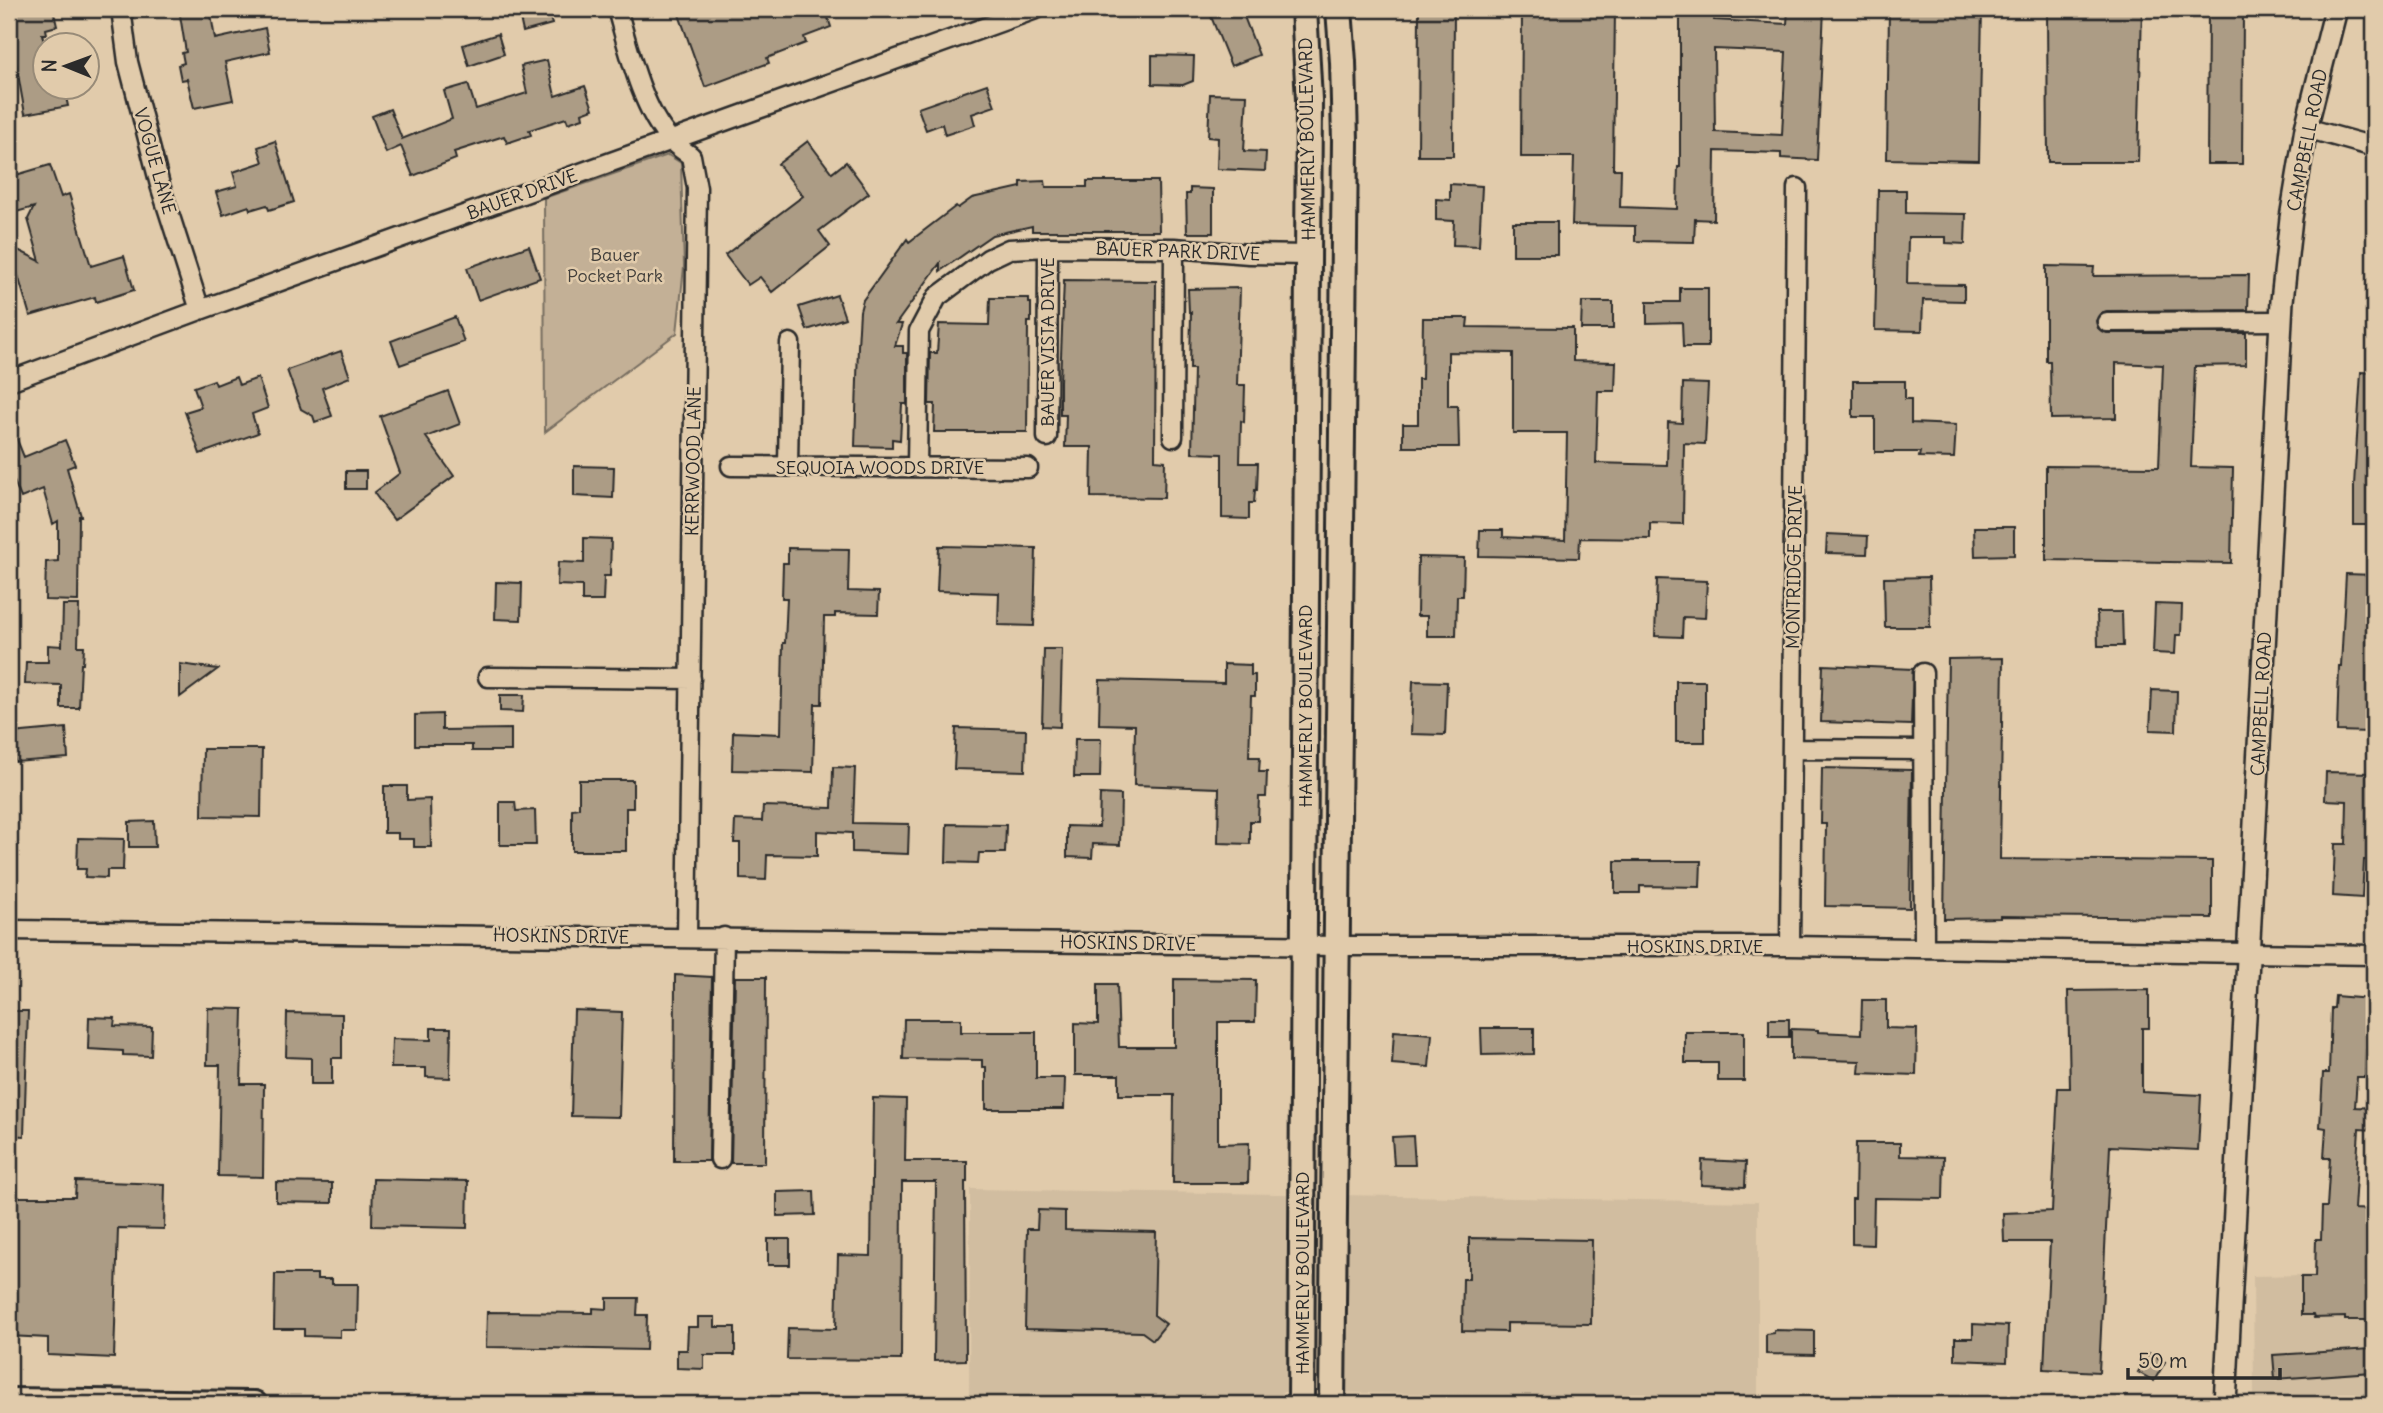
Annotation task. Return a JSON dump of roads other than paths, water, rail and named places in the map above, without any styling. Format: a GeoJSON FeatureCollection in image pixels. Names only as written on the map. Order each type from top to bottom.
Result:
{"type":"FeatureCollection","features":[{"type":"Feature","properties":{"kind":"main road","name":"HAMMERLY BOULEVARD"},"geometry":{"type":"LineString","coordinates":[[1301,1404],[1309,100],[1304,9]]}},
{"type":"Feature","properties":{"kind":"main road","name":"HAMMERLY BOULEVARD"},"geometry":{"type":"LineString","coordinates":[[1332,1404],[1345,128],[1339,9]]}},
{"type":"Feature","properties":{"kind":"main road"},"geometry":{"type":"LineString","coordinates":[[1308,255],[1343,256]]}},
{"type":"Feature","properties":{"kind":"main road"},"geometry":{"type":"LineString","coordinates":[[1306,538],[1340,540]]}},
{"type":"Feature","properties":{"kind":"main road"},"geometry":{"type":"LineString","coordinates":[[9,1401],[254,1404]]}},
{"type":"Feature","properties":{"kind":"street","name":"VOGUE LANE"},"geometry":{"type":"LineString","coordinates":[[121,9],[128,62],[157,173],[200,310]]}},
{"type":"Feature","properties":{"kind":"street","name":"KERRWOOD LANE"},"geometry":{"type":"LineString","coordinates":[[617,9],[631,60],[654,119],[670,140],[691,156],[697,188],[687,937]]}},
{"type":"Feature","properties":{"kind":"street","name":"BAUER DRIVE"},"geometry":{"type":"LineString","coordinates":[[9,382],[200,310],[1035,9]]}},
{"type":"Feature","properties":{"kind":"street","name":"CAMPBELL ROAD"},"geometry":{"type":"LineString","coordinates":[[2225,1404],[2281,321],[2291,218],[2306,128],[2336,9]]}},
{"type":"Feature","properties":{"kind":"street"},"geometry":{"type":"LineString","coordinates":[[2306,128],[2374,147]]}},
{"type":"Feature","properties":{"kind":"street","name":"MONTRIDGE DRIVE"},"geometry":{"type":"LineString","coordinates":[[1790,946],[1797,188]]}},
{"type":"Feature","properties":{"kind":"street","name":"BAUER PARK DRIVE"},"geometry":{"type":"LineString","coordinates":[[917,467],[919,331],[937,297],[988,259],[1009,249],[1048,247],[1174,248],[1308,255]]}},
{"type":"Feature","properties":{"kind":"street","name":"BAUER VISTA DRIVE"},"geometry":{"type":"LineString","coordinates":[[1047,436],[1048,247]]}},
{"type":"Feature","properties":{"kind":"street"},"geometry":{"type":"LineString","coordinates":[[1173,437],[1174,248]]}},
{"type":"Feature","properties":{"kind":"street"},"geometry":{"type":"LineString","coordinates":[[2107,322],[2281,321]]}},
{"type":"Feature","properties":{"kind":"street"},"geometry":{"type":"LineString","coordinates":[[788,466],[790,343]]}},
{"type":"Feature","properties":{"kind":"street","name":"SEQUOIA WOODS DRIVE"},"geometry":{"type":"LineString","coordinates":[[732,466],[1028,468]]}},
{"type":"Feature","properties":{"kind":"street"},"geometry":{"type":"LineString","coordinates":[[1923,673],[1924,948]]}},
{"type":"Feature","properties":{"kind":"street"},"geometry":{"type":"LineString","coordinates":[[488,677],[691,679]]}},
{"type":"Feature","properties":{"kind":"street"},"geometry":{"type":"LineString","coordinates":[[1792,749],[1923,750]]}},
{"type":"Feature","properties":{"kind":"street","name":"HOSKINS DRIVE"},"geometry":{"type":"LineString","coordinates":[[9,930],[1337,946],[1790,946],[2374,955]]}},
{"type":"Feature","properties":{"kind":"street"},"geometry":{"type":"LineString","coordinates":[[720,1158],[724,937]]}},
{"type":"Feature","properties":{"kind":"park label","name":"Bauer Pocket Park"},"geometry":{"type":"Point","coordinates":[615,264]}}]}
